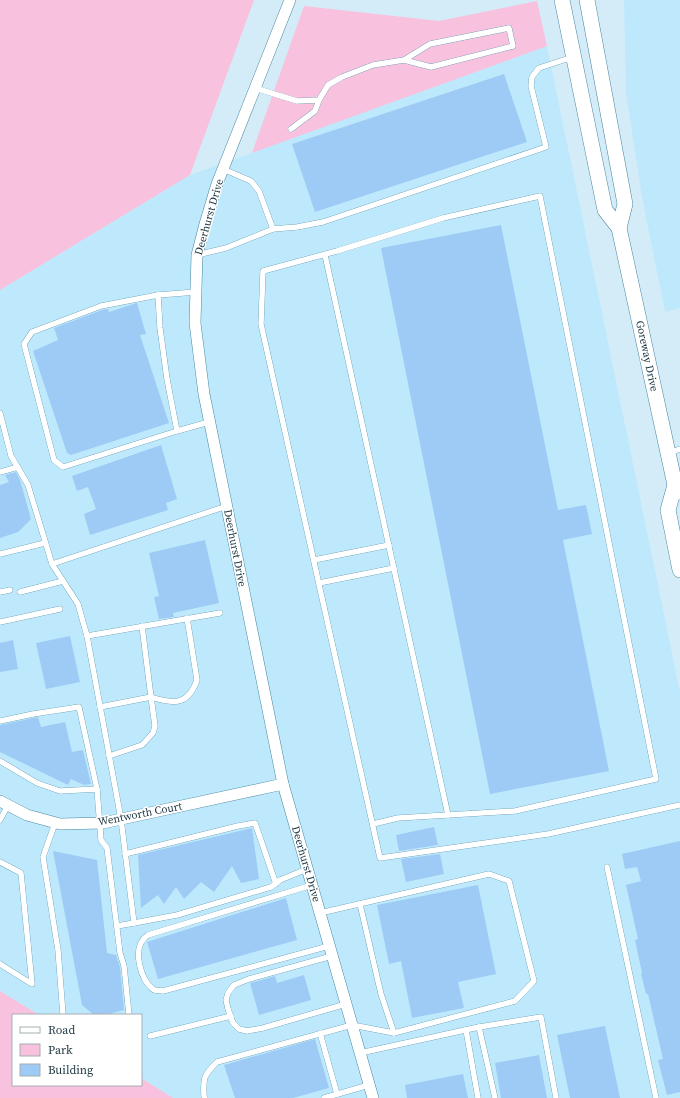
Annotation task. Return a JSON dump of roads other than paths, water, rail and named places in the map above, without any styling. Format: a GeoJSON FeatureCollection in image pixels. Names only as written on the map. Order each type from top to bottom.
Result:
{"type":"FeatureCollection","features":[{"type":"Feature","properties":{"kind":"main road","name":"Goreway Drive"},"geometry":{"type":"LineString","coordinates":[[562,0],[605,210],[619,228],[674,451],[677,488],[668,510],[680,570]]}},
{"type":"Feature","properties":{"kind":"main road","name":"Goreway Drive"},"geometry":{"type":"LineString","coordinates":[[587,0],[625,204],[619,228]]}},
{"type":"Feature","properties":{"kind":"street","name":"Deerhurst Drive"},"geometry":{"type":"LineString","coordinates":[[290,0],[223,169],[205,224],[197,255],[195,323],[209,422],[283,784],[369,1085],[371,1098]]}},
{"type":"Feature","properties":{"kind":"street","name":"Wentworth Court"},"geometry":{"type":"LineString","coordinates":[[4,803],[27,815],[55,823],[100,823],[283,784]]}},
{"type":"Feature","properties":{"kind":"lane"},"geometry":{"type":"LineString","coordinates":[[292,130],[315,112],[319,100],[328,85],[342,77],[373,65],[404,60],[430,44],[509,28],[513,46],[431,67],[404,60]]}},
{"type":"Feature","properties":{"kind":"lane"},"geometry":{"type":"LineString","coordinates":[[197,255],[226,248],[273,229],[297,227],[323,222],[546,147],[531,86],[532,77],[539,68],[574,57]]}},
{"type":"Feature","properties":{"kind":"lane"},"geometry":{"type":"LineString","coordinates":[[255,88],[297,101],[319,100]]}},
{"type":"Feature","properties":{"kind":"lane"},"geometry":{"type":"LineString","coordinates":[[223,169],[251,181],[259,191],[273,229]]}},
{"type":"Feature","properties":{"kind":"lane"},"geometry":{"type":"LineString","coordinates":[[373,824],[398,818],[515,811],[656,779],[540,196],[443,218],[263,272],[262,324],[380,858],[548,834],[680,805]]}},
{"type":"Feature","properties":{"kind":"lane"},"geometry":{"type":"LineString","coordinates":[[324,254],[448,815]]}},
{"type":"Feature","properties":{"kind":"lane"},"geometry":{"type":"LineString","coordinates":[[196,292],[158,295],[101,306],[32,332],[24,344],[54,460],[63,467],[209,422]]}},
{"type":"Feature","properties":{"kind":"lane"},"geometry":{"type":"LineString","coordinates":[[158,295],[166,379],[177,431]]}},
{"type":"Feature","properties":{"kind":"lane"},"geometry":{"type":"LineString","coordinates":[[0,413],[2,431],[11,456],[28,485],[52,564],[78,604],[87,636],[121,819],[134,923]]}},
{"type":"Feature","properties":{"kind":"lane"},"geometry":{"type":"LineString","coordinates":[[0,472],[18,466]]}},
{"type":"Feature","properties":{"kind":"lane"},"geometry":{"type":"LineString","coordinates":[[52,564],[227,506]]}},
{"type":"Feature","properties":{"kind":"lane"},"geometry":{"type":"LineString","coordinates":[[0,554],[45,543]]}},
{"type":"Feature","properties":{"kind":"lane"},"geometry":{"type":"LineString","coordinates":[[314,560],[389,545]]}},
{"type":"Feature","properties":{"kind":"lane"},"geometry":{"type":"LineString","coordinates":[[319,583],[394,568]]}},
{"type":"Feature","properties":{"kind":"lane"},"geometry":{"type":"LineString","coordinates":[[20,592],[63,582]]}},
{"type":"Feature","properties":{"kind":"lane"},"geometry":{"type":"LineString","coordinates":[[0,592],[10,590]]}},
{"type":"Feature","properties":{"kind":"lane"},"geometry":{"type":"LineString","coordinates":[[0,622],[60,609]]}},
{"type":"Feature","properties":{"kind":"lane"},"geometry":{"type":"LineString","coordinates":[[87,636],[220,613]]}},
{"type":"Feature","properties":{"kind":"lane"},"geometry":{"type":"LineString","coordinates":[[100,707],[151,697],[169,702],[187,698],[193,690],[197,680],[187,618]]}},
{"type":"Feature","properties":{"kind":"lane"},"geometry":{"type":"LineString","coordinates":[[109,756],[142,745],[153,733],[155,726],[142,626]]}},
{"type":"Feature","properties":{"kind":"lane"},"geometry":{"type":"LineString","coordinates":[[0,722],[33,714],[79,707],[97,790],[101,840],[107,848],[116,926],[120,953],[124,966],[129,1014]]}},
{"type":"Feature","properties":{"kind":"lane"},"geometry":{"type":"LineString","coordinates":[[0,761],[37,783],[60,791],[97,790]]}},
{"type":"Feature","properties":{"kind":"lane"},"geometry":{"type":"LineString","coordinates":[[0,820],[4,803]]}},
{"type":"Feature","properties":{"kind":"lane"},"geometry":{"type":"LineString","coordinates":[[55,823],[43,857],[58,950],[63,1014]]}},
{"type":"Feature","properties":{"kind":"lane"},"geometry":{"type":"LineString","coordinates":[[125,854],[255,823],[276,884]]}},
{"type":"Feature","properties":{"kind":"lane"},"geometry":{"type":"LineString","coordinates":[[0,862],[21,873],[32,984],[0,964]]}},
{"type":"Feature","properties":{"kind":"lane"},"geometry":{"type":"LineString","coordinates":[[608,867],[656,1098]]}},
{"type":"Feature","properties":{"kind":"lane"},"geometry":{"type":"LineString","coordinates":[[116,926],[177,915],[271,887],[280,880],[307,870]]}},
{"type":"Feature","properties":{"kind":"lane"},"geometry":{"type":"LineString","coordinates":[[205,1098],[203,1080],[209,1070],[217,1062],[352,1025],[394,1033],[515,1001],[534,981],[509,881],[489,874],[320,913]]}},
{"type":"Feature","properties":{"kind":"lane"},"geometry":{"type":"LineString","coordinates":[[312,885],[148,935],[142,939],[139,944],[138,956],[144,978],[154,990],[163,991],[331,951]]}},
{"type":"Feature","properties":{"kind":"lane"},"geometry":{"type":"LineString","coordinates":[[360,904],[381,994],[394,1033]]}},
{"type":"Feature","properties":{"kind":"lane"},"geometry":{"type":"LineString","coordinates":[[331,951],[234,985],[228,992],[226,1000],[234,1023],[239,1029],[247,1031],[263,1028],[346,1004]]}},
{"type":"Feature","properties":{"kind":"lane"},"geometry":{"type":"LineString","coordinates":[[150,1036],[231,1016]]}},
{"type":"Feature","properties":{"kind":"lane"},"geometry":{"type":"LineString","coordinates":[[360,1053],[466,1030],[540,1017],[556,1098]]}},
{"type":"Feature","properties":{"kind":"lane"},"geometry":{"type":"LineString","coordinates":[[479,1028],[495,1098]]}},
{"type":"Feature","properties":{"kind":"lane"},"geometry":{"type":"LineString","coordinates":[[466,1030],[478,1098]]}},
{"type":"Feature","properties":{"kind":"lane"},"geometry":{"type":"LineString","coordinates":[[320,1033],[337,1094]]}},
{"type":"Feature","properties":{"kind":"lane"},"geometry":{"type":"LineString","coordinates":[[324,1098],[369,1085]]}}]}
